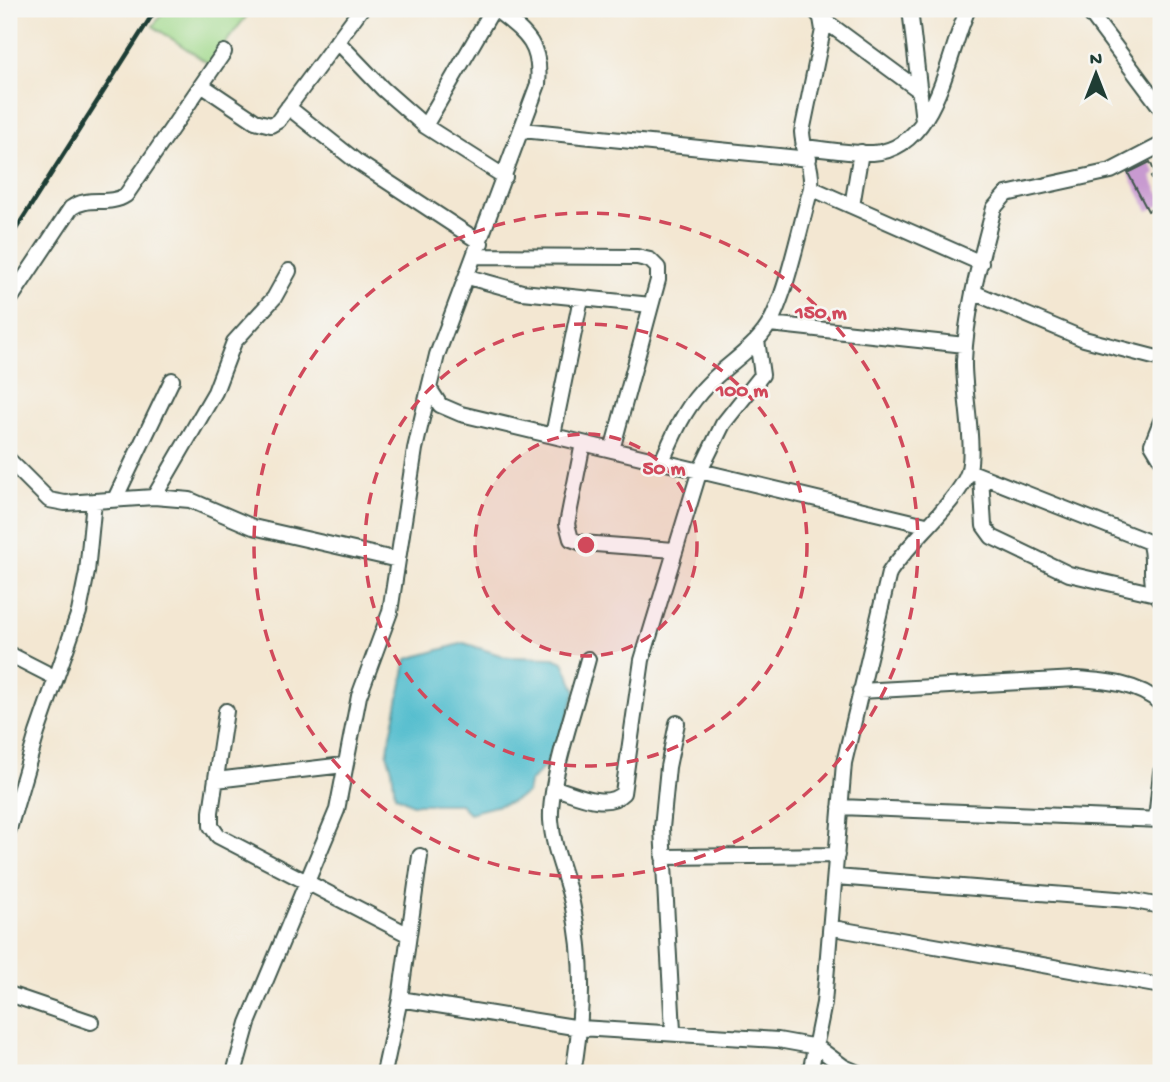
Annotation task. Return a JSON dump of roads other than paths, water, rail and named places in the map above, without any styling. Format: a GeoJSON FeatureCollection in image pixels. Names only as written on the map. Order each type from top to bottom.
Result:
{"type":"FeatureCollection","features":[{"type":"Feature","properties":{"kind":"street"},"geometry":{"type":"LineString","coordinates":[[203,86],[264,125],[278,121],[361,9]]}},
{"type":"Feature","properties":{"kind":"street"},"geometry":{"type":"LineString","coordinates":[[234,1073],[248,1023],[337,810],[359,696],[390,612],[415,449],[437,355],[538,84],[540,62],[532,40],[494,9],[425,126]]}},
{"type":"Feature","properties":{"kind":"street"},"geometry":{"type":"LineString","coordinates":[[910,9],[923,121]]}},
{"type":"Feature","properties":{"kind":"street"},"geometry":{"type":"LineString","coordinates":[[522,130],[806,153],[862,152],[896,148],[910,139],[923,121],[940,87],[968,9]]}},
{"type":"Feature","properties":{"kind":"street"},"geometry":{"type":"LineString","coordinates":[[1087,9],[1161,108]]}},
{"type":"Feature","properties":{"kind":"street"},"geometry":{"type":"LineString","coordinates":[[817,13],[920,91]]}},
{"type":"Feature","properties":{"kind":"street"},"geometry":{"type":"LineString","coordinates":[[661,463],[677,428],[701,391],[757,340],[770,324],[811,188],[804,125],[821,48],[817,13]]}},
{"type":"Feature","properties":{"kind":"street"},"geometry":{"type":"LineString","coordinates":[[337,41],[383,89],[425,126],[505,177]]}},
{"type":"Feature","properties":{"kind":"street"},"geometry":{"type":"LineString","coordinates":[[9,300],[71,208],[79,202],[90,200],[115,202],[126,195],[224,52]]}},
{"type":"Feature","properties":{"kind":"street"},"geometry":{"type":"LineString","coordinates":[[288,107],[356,161],[478,249],[650,260],[658,268],[651,306],[612,450]]}},
{"type":"Feature","properties":{"kind":"street"},"geometry":{"type":"LineString","coordinates":[[1158,597],[1069,574],[992,537],[984,526],[975,474],[965,345],[994,208],[1006,194],[1026,188],[1086,179],[1111,171],[1161,145]]}},
{"type":"Feature","properties":{"kind":"street"},"geometry":{"type":"LineString","coordinates":[[852,206],[862,152]]}},
{"type":"Feature","properties":{"kind":"street"},"geometry":{"type":"LineString","coordinates":[[811,188],[981,263]]}},
{"type":"Feature","properties":{"kind":"street"},"geometry":{"type":"LineString","coordinates":[[154,497],[215,393],[234,342],[274,298],[289,271]]}},
{"type":"Feature","properties":{"kind":"street"},"geometry":{"type":"LineString","coordinates":[[468,276],[512,290],[651,306]]}},
{"type":"Feature","properties":{"kind":"street"},"geometry":{"type":"LineString","coordinates":[[975,293],[1084,339],[1161,359]]}},
{"type":"Feature","properties":{"kind":"street"},"geometry":{"type":"LineString","coordinates":[[553,435],[581,298]]}},
{"type":"Feature","properties":{"kind":"street"},"geometry":{"type":"LineString","coordinates":[[770,324],[965,345]]}},
{"type":"Feature","properties":{"kind":"street"},"geometry":{"type":"LineString","coordinates":[[555,788],[604,802],[616,800],[623,793],[635,694],[674,550],[699,473],[723,424],[762,375],[757,340]]}},
{"type":"Feature","properties":{"kind":"street"},"geometry":{"type":"LineString","coordinates":[[115,499],[172,380]]}},
{"type":"Feature","properties":{"kind":"street"},"geometry":{"type":"LineString","coordinates":[[429,388],[440,405],[461,414],[699,473],[926,525]]}},
{"type":"Feature","properties":{"kind":"street"},"geometry":{"type":"LineString","coordinates":[[1161,421],[1152,444],[1161,459]]}},
{"type":"Feature","properties":{"kind":"street"},"geometry":{"type":"LineString","coordinates":[[583,443],[567,524],[570,538],[582,543],[674,550]]}},
{"type":"Feature","properties":{"kind":"street"},"geometry":{"type":"LineString","coordinates":[[9,460],[49,500],[65,503],[154,497],[190,500],[253,527],[398,560]]}},
{"type":"Feature","properties":{"kind":"street"},"geometry":{"type":"LineString","coordinates":[[810,1073],[817,1047],[833,928],[844,763],[889,573],[926,525],[975,474]]}},
{"type":"Feature","properties":{"kind":"street"},"geometry":{"type":"LineString","coordinates":[[975,474],[1138,536],[1157,547],[1151,583],[1158,597]]}},
{"type":"Feature","properties":{"kind":"street"},"geometry":{"type":"LineString","coordinates":[[9,830],[84,590],[94,500]]}},
{"type":"Feature","properties":{"kind":"street"},"geometry":{"type":"LineString","coordinates":[[9,654],[56,678]]}},
{"type":"Feature","properties":{"kind":"street"},"geometry":{"type":"LineString","coordinates":[[573,1073],[580,1028],[581,962],[572,901],[554,844],[551,818],[555,788],[588,659]]}},
{"type":"Feature","properties":{"kind":"street"},"geometry":{"type":"LineString","coordinates":[[860,691],[1076,679],[1105,681],[1136,689],[1161,704]]}},
{"type":"Feature","properties":{"kind":"street"},"geometry":{"type":"LineString","coordinates":[[226,711],[211,825],[218,836],[409,935]]}},
{"type":"Feature","properties":{"kind":"street"},"geometry":{"type":"LineString","coordinates":[[673,1031],[663,857],[663,799],[677,723]]}},
{"type":"Feature","properties":{"kind":"street"},"geometry":{"type":"LineString","coordinates":[[215,780],[344,765]]}},
{"type":"Feature","properties":{"kind":"street"},"geometry":{"type":"LineString","coordinates":[[840,807],[1158,820],[1161,772]]}},
{"type":"Feature","properties":{"kind":"street"},"geometry":{"type":"LineString","coordinates":[[663,857],[837,855]]}},
{"type":"Feature","properties":{"kind":"street"},"geometry":{"type":"LineString","coordinates":[[384,1073],[400,999],[420,856]]}},
{"type":"Feature","properties":{"kind":"street"},"geometry":{"type":"LineString","coordinates":[[836,877],[1129,900],[1161,906]]}},
{"type":"Feature","properties":{"kind":"street"},"geometry":{"type":"LineString","coordinates":[[833,928],[1161,986]]}},
{"type":"Feature","properties":{"kind":"street"},"geometry":{"type":"LineString","coordinates":[[9,994],[91,1022]]}},
{"type":"Feature","properties":{"kind":"street"},"geometry":{"type":"LineString","coordinates":[[400,999],[580,1028],[673,1031],[778,1040],[817,1047],[844,1068],[858,1073]]}},
{"type":"Feature","properties":{"kind":"water"},"geometry":{"type":"Polygon","coordinates":[[[464,643],[506,657],[554,658],[563,662],[576,691],[555,755],[529,783],[527,793],[511,802],[469,813],[460,804],[412,804],[395,795],[387,754],[407,659],[464,643]]]}},
{"type":"Feature","properties":{"kind":"railway"},"geometry":{"type":"LineString","coordinates":[[9,240],[156,9]]}}]}
